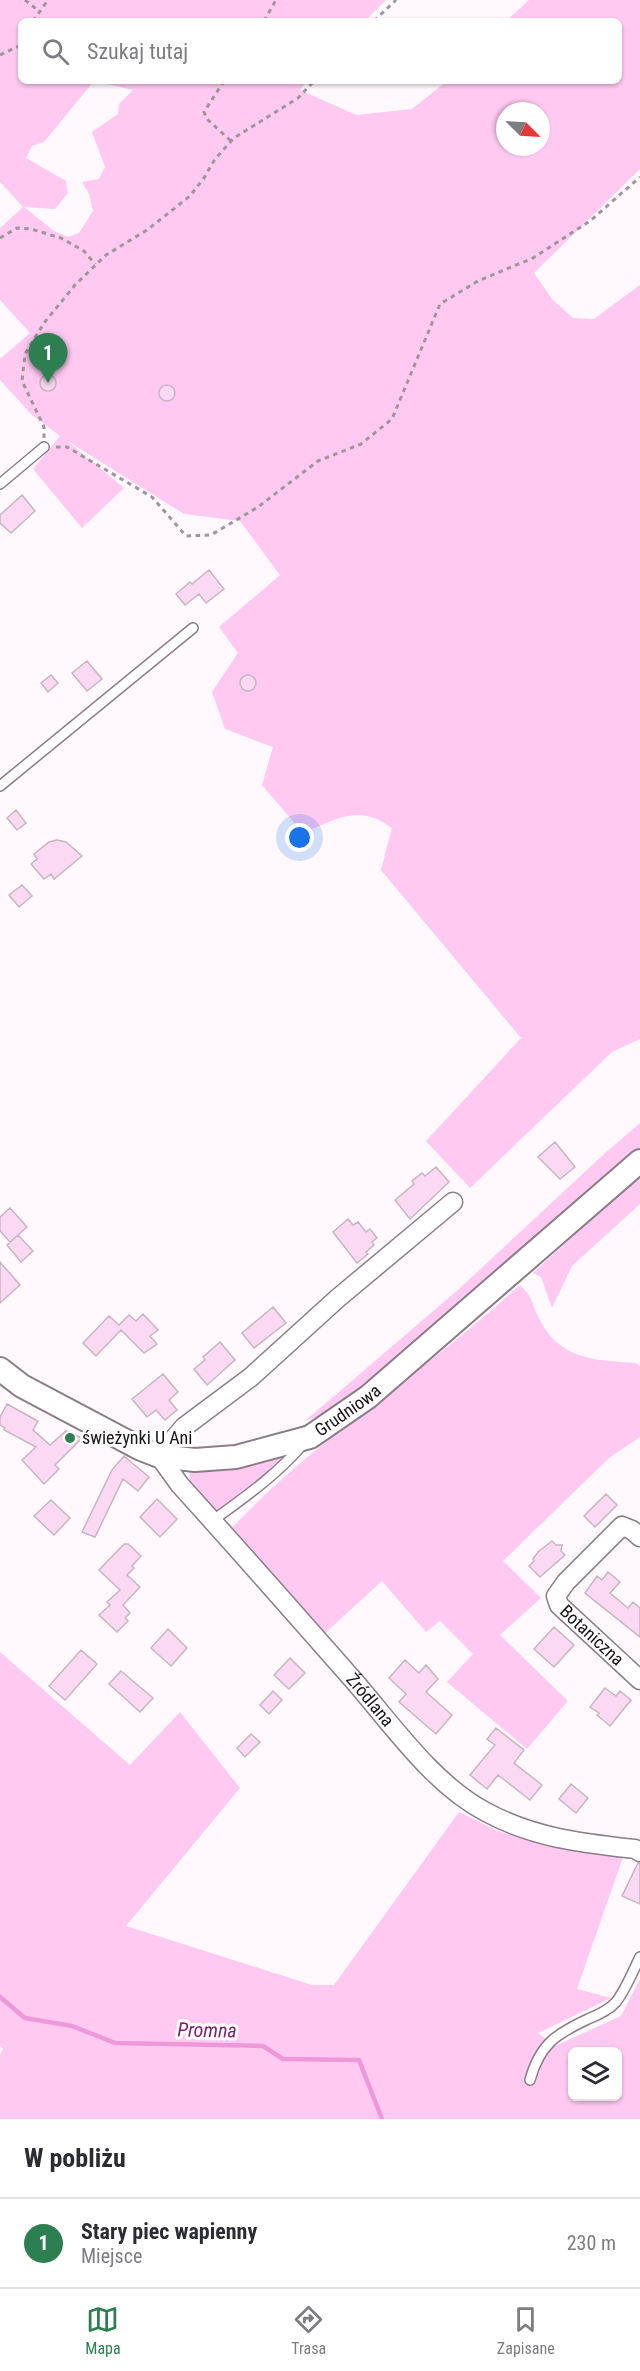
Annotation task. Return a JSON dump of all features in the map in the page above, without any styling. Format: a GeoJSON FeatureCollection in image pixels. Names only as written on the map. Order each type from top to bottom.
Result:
{"type":"FeatureCollection","features":[{"type":"Feature","properties":{"kind":"street","name":"Grudniowa"},"geometry":{"type":"LineString","coordinates":[[0,1369],[22,1386],[141,1449],[159,1456],[195,1460],[236,1457],[310,1437],[368,1397],[640,1161]]}},
{"type":"Feature","properties":{"kind":"street"},"geometry":{"type":"LineString","coordinates":[[159,1456],[184,1427],[251,1377],[338,1298],[453,1202]]}},
{"type":"Feature","properties":{"kind":"street","name":"Źródlana"},"geometry":{"type":"LineString","coordinates":[[159,1456],[180,1485],[412,1748],[457,1793],[484,1812],[514,1826],[570,1842],[638,1848]]}},
{"type":"Feature","properties":{"kind":"street","name":"Botaniczna"},"geometry":{"type":"LineString","coordinates":[[640,1537],[632,1530],[622,1526],[566,1582],[556,1596],[559,1605],[640,1680]]}},
{"type":"Feature","properties":{"kind":"lane"},"geometry":{"type":"LineString","coordinates":[[0,484],[44,447]]}},
{"type":"Feature","properties":{"kind":"lane"},"geometry":{"type":"LineString","coordinates":[[0,786],[193,628]]}},
{"type":"Feature","properties":{"kind":"lane"},"geometry":{"type":"LineString","coordinates":[[212,1521],[268,1478],[310,1437]]}},
{"type":"Feature","properties":{"kind":"lane"},"geometry":{"type":"LineString","coordinates":[[530,2080],[543,2049],[550,2041],[561,2032],[603,2012],[615,2002],[640,1957]]}},
{"type":"Feature","properties":{"kind":"path"},"geometry":{"type":"LineString","coordinates":[[25,0],[39,11]]}},
{"type":"Feature","properties":{"kind":"path"},"geometry":{"type":"LineString","coordinates":[[35,18],[48,0]]}},
{"type":"Feature","properties":{"kind":"path"},"geometry":{"type":"LineString","coordinates":[[266,18],[276,0]]}},
{"type":"Feature","properties":{"kind":"path"},"geometry":{"type":"LineString","coordinates":[[377,18],[396,0]]}},
{"type":"Feature","properties":{"kind":"path"},"geometry":{"type":"LineString","coordinates":[[0,55],[18,46]]}},
{"type":"Feature","properties":{"kind":"path"},"geometry":{"type":"LineString","coordinates":[[222,84],[204,112],[207,119],[231,141]]}},
{"type":"Feature","properties":{"kind":"path"},"geometry":{"type":"LineString","coordinates":[[311,84],[298,98],[261,119],[231,141],[215,159],[190,196],[176,208],[147,230],[106,255],[75,285],[44,322],[25,354],[22,381],[44,427],[44,447],[66,447],[152,497],[186,536],[211,535],[258,507],[318,461],[361,444],[392,419],[440,304],[478,281],[533,258],[590,221],[640,177]]}},
{"type":"Feature","properties":{"kind":"path"},"geometry":{"type":"LineString","coordinates":[[0,238],[17,228],[31,229],[61,238],[84,251],[96,265]]}},
{"type":"Feature","properties":{"kind":"shaded area"},"geometry":{"type":"Polygon","coordinates":[[[0,0],[386,0],[368,18],[18,18],[18,84],[92,84],[44,142],[32,146],[26,158],[66,181],[68,193],[55,209],[24,207],[54,231],[68,237],[79,233],[93,211],[89,194],[82,182],[99,179],[105,167],[92,132],[118,114],[119,104],[133,90],[107,84],[305,84],[300,90],[356,115],[412,109],[443,84],[622,84],[622,18],[509,18],[529,0],[640,0],[640,169],[534,273],[552,299],[573,318],[594,319],[640,285],[640,1039],[612,1052],[470,1188],[426,1141],[521,1038],[381,870],[392,828],[380,820],[358,815],[337,819],[303,833],[262,785],[273,747],[225,729],[212,692],[238,653],[219,627],[280,575],[240,521],[184,514],[66,440],[124,488],[82,528],[33,469],[60,436],[31,414],[0,380],[0,359],[30,333],[0,300],[0,228],[23,207],[0,182],[0,0]]]}},
{"type":"Feature","properties":{"kind":"shaded area"},"geometry":{"type":"Polygon","coordinates":[[[640,1123],[640,1148],[347,1402],[325,1414],[305,1421],[460,1288],[640,1123]]]}},
{"type":"Feature","properties":{"kind":"shaded area"},"geometry":{"type":"Polygon","coordinates":[[[640,1175],[640,1204],[572,1266],[552,1308],[541,1277],[533,1273],[640,1175]]]}},
{"type":"Feature","properties":{"kind":"shaded area"},"geometry":{"type":"Polygon","coordinates":[[[520,1285],[530,1297],[546,1331],[567,1349],[579,1355],[606,1361],[636,1363],[640,1366],[640,1437],[609,1458],[503,1561],[541,1598],[500,1635],[568,1701],[527,1749],[447,1682],[473,1654],[440,1621],[426,1632],[382,1581],[322,1636],[228,1532],[297,1466],[447,1347],[520,1285]]]}},
{"type":"Feature","properties":{"kind":"shaded area"},"geometry":{"type":"Polygon","coordinates":[[[292,1452],[219,1510],[209,1509],[197,1496],[189,1481],[192,1469],[292,1452]]]}},
{"type":"Feature","properties":{"kind":"shaded area"},"geometry":{"type":"Polygon","coordinates":[[[0,1652],[130,1765],[180,1712],[240,1788],[126,1926],[312,1985],[334,1985],[459,1812],[498,1831],[562,1849],[623,1857],[577,1989],[611,1998],[538,2033],[555,2046],[621,2016],[640,1979],[640,2119],[0,2119],[0,2055],[3,2049],[0,2046],[0,1652]]]}},
{"type":"Feature","properties":{"kind":"building"},"geometry":{"type":"Polygon","coordinates":[[[45,375],[51,375],[56,383],[54,389],[45,391],[40,386],[40,380],[45,375]]]}},
{"type":"Feature","properties":{"kind":"building"},"geometry":{"type":"Polygon","coordinates":[[[164,385],[170,385],[175,393],[173,399],[164,401],[159,396],[159,390],[164,385]]]}},
{"type":"Feature","properties":{"kind":"building"},"geometry":{"type":"Polygon","coordinates":[[[22,495],[35,511],[11,533],[0,523],[0,515],[22,495]]]}},
{"type":"Feature","properties":{"kind":"building"},"geometry":{"type":"Polygon","coordinates":[[[209,570],[224,589],[206,603],[199,594],[185,605],[176,594],[209,570]]]}},
{"type":"Feature","properties":{"kind":"building"},"geometry":{"type":"Polygon","coordinates":[[[87,661],[102,679],[87,691],[72,673],[87,661]]]}},
{"type":"Feature","properties":{"kind":"building"},"geometry":{"type":"Polygon","coordinates":[[[51,675],[58,683],[48,692],[41,683],[51,675]]]}},
{"type":"Feature","properties":{"kind":"building"},"geometry":{"type":"Polygon","coordinates":[[[245,675],[251,675],[256,683],[254,689],[245,691],[240,686],[240,680],[245,675]]]}},
{"type":"Feature","properties":{"kind":"building"},"geometry":{"type":"Polygon","coordinates":[[[16,810],[26,823],[17,830],[7,818],[16,810]]]}},
{"type":"Feature","properties":{"kind":"building"},"geometry":{"type":"Polygon","coordinates":[[[57,840],[66,842],[82,856],[54,879],[51,874],[44,879],[31,864],[37,859],[34,854],[49,842],[57,840]]]}},
{"type":"Feature","properties":{"kind":"building"},"geometry":{"type":"Polygon","coordinates":[[[22,885],[32,896],[19,907],[9,895],[22,885]]]}},
{"type":"Feature","properties":{"kind":"building"},"geometry":{"type":"Polygon","coordinates":[[[555,1142],[575,1167],[560,1179],[538,1157],[555,1142]]]}},
{"type":"Feature","properties":{"kind":"building"},"geometry":{"type":"Polygon","coordinates":[[[436,1167],[449,1182],[410,1219],[395,1200],[414,1184],[412,1181],[422,1173],[425,1176],[436,1167]]]}},
{"type":"Feature","properties":{"kind":"building"},"geometry":{"type":"Polygon","coordinates":[[[10,1208],[27,1227],[10,1242],[0,1231],[0,1217],[10,1208]]]}},
{"type":"Feature","properties":{"kind":"building"},"geometry":{"type":"Polygon","coordinates":[[[348,1219],[353,1225],[358,1222],[366,1232],[370,1229],[377,1238],[372,1242],[374,1245],[366,1252],[368,1254],[357,1263],[333,1232],[348,1219]]]}},
{"type":"Feature","properties":{"kind":"building"},"geometry":{"type":"Polygon","coordinates":[[[18,1235],[33,1251],[21,1262],[7,1245],[18,1235]]]}},
{"type":"Feature","properties":{"kind":"building"},"geometry":{"type":"Polygon","coordinates":[[[0,1262],[20,1285],[0,1303],[0,1262]]]}},
{"type":"Feature","properties":{"kind":"building"},"geometry":{"type":"Polygon","coordinates":[[[273,1307],[286,1323],[254,1348],[242,1333],[273,1307]]]}},
{"type":"Feature","properties":{"kind":"building"},"geometry":{"type":"Polygon","coordinates":[[[143,1314],[158,1330],[150,1336],[157,1344],[144,1353],[121,1330],[96,1356],[83,1343],[109,1316],[119,1325],[129,1315],[136,1321],[143,1314]]]}},
{"type":"Feature","properties":{"kind":"building"},"geometry":{"type":"Polygon","coordinates":[[[220,1342],[235,1360],[207,1385],[194,1369],[205,1360],[203,1357],[220,1342]]]}},
{"type":"Feature","properties":{"kind":"building"},"geometry":{"type":"Polygon","coordinates":[[[163,1374],[178,1392],[169,1400],[177,1410],[165,1420],[156,1410],[147,1417],[132,1399],[163,1374]]]}},
{"type":"Feature","properties":{"kind":"building"},"geometry":{"type":"Polygon","coordinates":[[[7,1404],[38,1421],[33,1430],[50,1445],[66,1431],[82,1438],[55,1465],[59,1469],[44,1484],[22,1460],[36,1447],[4,1430],[5,1428],[0,1425],[0,1417],[7,1404]]]}},
{"type":"Feature","properties":{"kind":"building"},"geometry":{"type":"Polygon","coordinates":[[[124,1456],[149,1477],[138,1491],[123,1479],[95,1537],[82,1532],[112,1470],[124,1456]]]}},
{"type":"Feature","properties":{"kind":"building"},"geometry":{"type":"Polygon","coordinates":[[[606,1494],[617,1505],[595,1527],[584,1516],[606,1494]]]}},
{"type":"Feature","properties":{"kind":"building"},"geometry":{"type":"Polygon","coordinates":[[[157,1499],[177,1519],[160,1537],[140,1517],[157,1499]]]}},
{"type":"Feature","properties":{"kind":"building"},"geometry":{"type":"Polygon","coordinates":[[[51,1500],[70,1518],[54,1535],[34,1516],[51,1500]]]}},
{"type":"Feature","properties":{"kind":"building"},"geometry":{"type":"Polygon","coordinates":[[[552,1541],[556,1545],[562,1545],[561,1551],[565,1555],[540,1577],[529,1566],[538,1552],[552,1541]]]}},
{"type":"Feature","properties":{"kind":"building"},"geometry":{"type":"Polygon","coordinates":[[[124,1544],[128,1544],[141,1556],[127,1575],[140,1587],[123,1605],[130,1613],[125,1618],[128,1621],[117,1632],[99,1615],[110,1605],[107,1602],[120,1590],[99,1570],[124,1544]]]}},
{"type":"Feature","properties":{"kind":"building"},"geometry":{"type":"Polygon","coordinates":[[[608,1572],[620,1582],[610,1593],[628,1608],[633,1602],[640,1608],[640,1637],[585,1593],[597,1576],[602,1580],[608,1572]]]}},
{"type":"Feature","properties":{"kind":"building"},"geometry":{"type":"Polygon","coordinates":[[[554,1627],[574,1645],[554,1667],[534,1649],[554,1627]]]}},
{"type":"Feature","properties":{"kind":"building"},"geometry":{"type":"Polygon","coordinates":[[[168,1629],[187,1648],[171,1666],[151,1648],[168,1629]]]}},
{"type":"Feature","properties":{"kind":"building"},"geometry":{"type":"Polygon","coordinates":[[[81,1650],[97,1664],[65,1700],[49,1686],[81,1650]]]}},
{"type":"Feature","properties":{"kind":"building"},"geometry":{"type":"Polygon","coordinates":[[[290,1658],[305,1673],[289,1689],[274,1675],[290,1658]]]}},
{"type":"Feature","properties":{"kind":"building"},"geometry":{"type":"Polygon","coordinates":[[[405,1660],[419,1673],[426,1665],[438,1679],[426,1692],[452,1715],[436,1734],[399,1702],[406,1694],[389,1678],[405,1660]]]}},
{"type":"Feature","properties":{"kind":"building"},"geometry":{"type":"Polygon","coordinates":[[[121,1671],[153,1698],[140,1712],[109,1684],[121,1671]]]}},
{"type":"Feature","properties":{"kind":"building"},"geometry":{"type":"Polygon","coordinates":[[[605,1688],[616,1696],[620,1691],[631,1700],[610,1726],[597,1715],[599,1713],[590,1707],[605,1688]]]}},
{"type":"Feature","properties":{"kind":"building"},"geometry":{"type":"Polygon","coordinates":[[[273,1691],[282,1700],[269,1714],[260,1705],[273,1691]]]}},
{"type":"Feature","properties":{"kind":"building"},"geometry":{"type":"Polygon","coordinates":[[[496,1728],[524,1750],[514,1763],[542,1785],[530,1800],[498,1775],[487,1789],[470,1775],[495,1745],[487,1739],[496,1728]]]}},
{"type":"Feature","properties":{"kind":"building"},"geometry":{"type":"Polygon","coordinates":[[[251,1734],[260,1742],[245,1757],[237,1748],[251,1734]]]}},
{"type":"Feature","properties":{"kind":"building"},"geometry":{"type":"Polygon","coordinates":[[[571,1784],[588,1798],[576,1813],[559,1799],[571,1784]]]}},
{"type":"Feature","properties":{"kind":"building"},"geometry":{"type":"Polygon","coordinates":[[[640,1863],[640,1904],[622,1896],[640,1863]]]}},
{"type":"Feature","properties":{"kind":"waterway","name":"Promna"},"geometry":{"type":"LineString","coordinates":[[0,1997],[25,2018],[72,2026],[115,2043],[263,2046],[283,2059],[359,2060],[382,2119]]}},
{"type":"Feature","properties":{"kind":"place","name":"Stary piec wapienny"},"geometry":{"type":"Point","coordinates":[48,383]}},
{"type":"Feature","properties":{"kind":"place","name":"świeżynki U Ani"},"geometry":{"type":"Point","coordinates":[70,1438]}}]}
